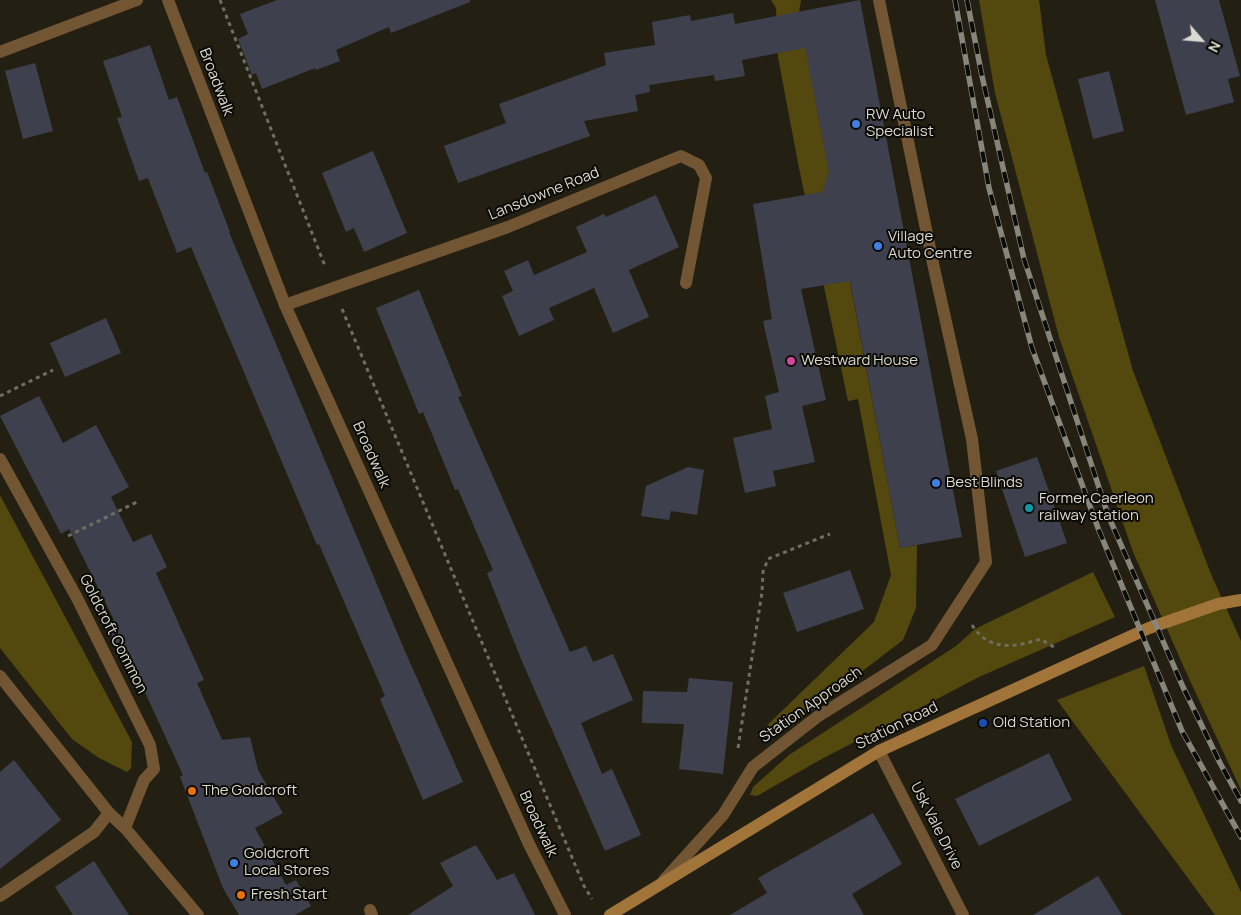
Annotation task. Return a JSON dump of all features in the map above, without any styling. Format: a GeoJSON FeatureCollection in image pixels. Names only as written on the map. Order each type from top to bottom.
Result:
{"type":"FeatureCollection","features":[{"type":"Feature","properties":{"kind":"main road","name":"Station Road"},"geometry":{"type":"LineString","coordinates":[[610,915],[879,751],[1149,628],[1218,604],[1241,600]]}},
{"type":"Feature","properties":{"kind":"street"},"geometry":{"type":"LineString","coordinates":[[0,52],[137,0]]}},
{"type":"Feature","properties":{"kind":"street","name":"Broadwalk"},"geometry":{"type":"LineString","coordinates":[[168,0],[285,305],[529,844],[565,915]]}},
{"type":"Feature","properties":{"kind":"street","name":"Station Approach"},"geometry":{"type":"LineString","coordinates":[[661,884],[723,815],[753,767],[817,717],[932,645],[986,562],[972,439],[934,268],[879,0]]}},
{"type":"Feature","properties":{"kind":"street","name":"Lansdowne Road"},"geometry":{"type":"LineString","coordinates":[[285,305],[508,227],[681,156],[699,165],[706,178],[686,282]]}},
{"type":"Feature","properties":{"kind":"street","name":"Goldcroft Common"},"geometry":{"type":"LineString","coordinates":[[0,459],[77,598],[150,745],[154,769],[144,780],[125,828]]}},
{"type":"Feature","properties":{"kind":"street"},"geometry":{"type":"LineString","coordinates":[[0,676],[109,812],[125,828],[198,915]]}},
{"type":"Feature","properties":{"kind":"street","name":"Usk Vale Drive"},"geometry":{"type":"LineString","coordinates":[[879,751],[963,915]]}},
{"type":"Feature","properties":{"kind":"street"},"geometry":{"type":"LineString","coordinates":[[0,896],[94,832],[109,812]]}},
{"type":"Feature","properties":{"kind":"path"},"geometry":{"type":"LineString","coordinates":[[220,0],[333,288],[584,886],[593,900]]}},
{"type":"Feature","properties":{"kind":"path"},"geometry":{"type":"LineString","coordinates":[[0,396],[53,370]]}},
{"type":"Feature","properties":{"kind":"path"},"geometry":{"type":"LineString","coordinates":[[48,547],[139,501]]}},
{"type":"Feature","properties":{"kind":"path"},"geometry":{"type":"LineString","coordinates":[[736,758],[765,567],[768,559],[830,534]]}},
{"type":"Feature","properties":{"kind":"path"},"geometry":{"type":"LineString","coordinates":[[975,629],[982,638],[1013,647],[1040,639],[1051,644]]}},
{"type":"Feature","properties":{"kind":"shaded area"},"geometry":{"type":"Polygon","coordinates":[[[771,0],[801,0],[799,12],[900,548],[917,545],[916,608],[903,640],[791,726],[756,736],[874,622],[891,575],[858,399],[848,401],[798,163],[778,57],[776,8],[771,0]]]}},
{"type":"Feature","properties":{"kind":"shaded area"},"geometry":{"type":"Polygon","coordinates":[[[979,0],[1039,0],[1046,55],[1133,371],[1211,574],[1241,641],[1241,790],[1133,552],[1059,337],[995,93],[979,0]]]}},
{"type":"Feature","properties":{"kind":"shaded area"},"geometry":{"type":"Polygon","coordinates":[[[0,495],[132,742],[131,768],[127,772],[99,758],[72,739],[0,648],[0,495]]]}},
{"type":"Feature","properties":{"kind":"shaded area"},"geometry":{"type":"Polygon","coordinates":[[[1093,572],[1115,617],[979,677],[818,761],[757,796],[750,795],[753,787],[789,755],[956,646],[975,629],[1093,572]]]}},
{"type":"Feature","properties":{"kind":"shaded area"},"geometry":{"type":"Polygon","coordinates":[[[1144,666],[1171,745],[1241,892],[1241,915],[1215,915],[1057,700],[1144,666]]]}},
{"type":"Feature","properties":{"kind":"building"},"geometry":{"type":"Polygon","coordinates":[[[277,0],[470,0],[470,2],[391,33],[389,27],[336,50],[340,61],[316,70],[315,68],[262,89],[256,73],[252,75],[238,39],[248,34],[240,14],[277,0]]]}},
{"type":"Feature","properties":{"kind":"building"},"geometry":{"type":"Polygon","coordinates":[[[860,0],[962,537],[900,548],[850,281],[801,289],[826,400],[802,406],[815,462],[773,471],[776,486],[745,493],[733,438],[772,429],[765,396],[779,392],[763,321],[772,319],[753,204],[822,192],[829,172],[805,48],[742,60],[745,76],[715,81],[714,75],[649,85],[650,92],[635,95],[638,111],[584,121],[590,136],[458,183],[444,146],[506,123],[499,104],[606,65],[604,53],[655,45],[652,22],[690,15],[691,21],[733,13],[735,24],[860,0]]]}},
{"type":"Feature","properties":{"kind":"building"},"geometry":{"type":"Polygon","coordinates":[[[1155,0],[1219,0],[1240,76],[1228,79],[1234,102],[1186,115],[1155,0]]]}},
{"type":"Feature","properties":{"kind":"building"},"geometry":{"type":"Polygon","coordinates":[[[150,45],[169,100],[177,97],[229,232],[404,649],[463,782],[423,800],[380,699],[385,696],[319,544],[317,545],[191,247],[177,253],[148,178],[139,181],[117,118],[122,117],[103,61],[150,45]]]}},
{"type":"Feature","properties":{"kind":"building"},"geometry":{"type":"Polygon","coordinates":[[[35,63],[53,131],[23,139],[5,71],[35,63]]]}},
{"type":"Feature","properties":{"kind":"building"},"geometry":{"type":"Polygon","coordinates":[[[1109,71],[1124,131],[1093,139],[1078,79],[1109,71]]]}},
{"type":"Feature","properties":{"kind":"building"},"geometry":{"type":"Polygon","coordinates":[[[373,151],[407,233],[364,252],[354,228],[346,232],[322,173],[373,151]]]}},
{"type":"Feature","properties":{"kind":"building"},"geometry":{"type":"Polygon","coordinates":[[[656,195],[679,247],[629,270],[649,317],[613,333],[594,288],[549,308],[554,320],[519,336],[502,296],[513,291],[504,271],[528,260],[534,275],[587,252],[576,227],[604,214],[606,217],[656,195]]]}},
{"type":"Feature","properties":{"kind":"building"},"geometry":{"type":"Polygon","coordinates":[[[419,290],[462,396],[458,397],[570,652],[586,646],[593,662],[613,654],[633,700],[581,723],[602,774],[612,769],[641,835],[605,851],[521,659],[487,573],[493,570],[458,489],[455,490],[423,412],[419,414],[376,308],[419,290]]]}},
{"type":"Feature","properties":{"kind":"building"},"geometry":{"type":"Polygon","coordinates":[[[106,318],[121,353],[65,377],[50,343],[106,318]]]}},
{"type":"Feature","properties":{"kind":"building"},"geometry":{"type":"Polygon","coordinates":[[[39,396],[63,443],[96,425],[129,487],[111,497],[133,542],[151,534],[167,567],[156,573],[204,680],[197,683],[222,740],[250,737],[258,770],[283,813],[255,828],[286,885],[296,880],[311,906],[295,915],[239,915],[223,888],[180,777],[183,775],[127,653],[119,656],[104,624],[114,620],[69,529],[61,534],[0,416],[39,396]]]}},
{"type":"Feature","properties":{"kind":"building","name":"Former Caerleon railway station"},"geometry":{"type":"Polygon","coordinates":[[[1037,457],[1067,543],[1025,557],[996,471],[1037,457]]]}},
{"type":"Feature","properties":{"kind":"building"},"geometry":{"type":"Polygon","coordinates":[[[688,467],[704,470],[697,515],[671,511],[669,520],[641,516],[646,486],[688,467]]]}},
{"type":"Feature","properties":{"kind":"building"},"geometry":{"type":"Polygon","coordinates":[[[850,570],[864,609],[797,632],[783,593],[850,570]]]}},
{"type":"Feature","properties":{"kind":"building"},"geometry":{"type":"Polygon","coordinates":[[[689,678],[733,682],[723,774],[679,769],[684,724],[642,723],[643,691],[687,692],[689,678]]]}},
{"type":"Feature","properties":{"kind":"building"},"geometry":{"type":"Polygon","coordinates":[[[1049,753],[1072,800],[979,846],[955,799],[1049,753]]]}},
{"type":"Feature","properties":{"kind":"building"},"geometry":{"type":"Polygon","coordinates":[[[14,760],[61,820],[0,869],[0,772],[14,760]]]}},
{"type":"Feature","properties":{"kind":"building"},"geometry":{"type":"Polygon","coordinates":[[[873,813],[902,864],[852,894],[864,915],[730,915],[767,893],[758,878],[873,813]]]}},
{"type":"Feature","properties":{"kind":"building"},"geometry":{"type":"Polygon","coordinates":[[[476,845],[497,880],[514,873],[535,915],[408,915],[453,886],[440,863],[476,845]]]}},
{"type":"Feature","properties":{"kind":"building"},"geometry":{"type":"Polygon","coordinates":[[[94,861],[129,915],[73,915],[55,887],[94,861]]]}},
{"type":"Feature","properties":{"kind":"building"},"geometry":{"type":"Polygon","coordinates":[[[1098,876],[1122,915],[1033,915],[1098,876]]]}},
{"type":"Feature","properties":{"kind":"railway"},"geometry":{"type":"LineString","coordinates":[[955,0],[989,188],[1032,348],[1098,528],[1182,731],[1241,837]]}},
{"type":"Feature","properties":{"kind":"railway"},"geometry":{"type":"LineString","coordinates":[[967,0],[982,76],[1024,259],[1108,515],[1183,687],[1241,801]]}},
{"type":"Feature","properties":{"kind":"place","name":"RW Auto Specialist"},"geometry":{"type":"Point","coordinates":[856,124]}},
{"type":"Feature","properties":{"kind":"place","name":"Village Auto Centre"},"geometry":{"type":"Point","coordinates":[878,246]}},
{"type":"Feature","properties":{"kind":"place","name":"Westward House"},"geometry":{"type":"Point","coordinates":[791,361]}},
{"type":"Feature","properties":{"kind":"place","name":"Best Blinds"},"geometry":{"type":"Point","coordinates":[936,483]}},
{"type":"Feature","properties":{"kind":"place","name":"Former Caerleon railway station"},"geometry":{"type":"Point","coordinates":[1029,508]}},
{"type":"Feature","properties":{"kind":"place","name":"Old Station"},"geometry":{"type":"Point","coordinates":[983,723]}},
{"type":"Feature","properties":{"kind":"place","name":"The Goldcroft"},"geometry":{"type":"Point","coordinates":[192,791]}},
{"type":"Feature","properties":{"kind":"place","name":"Goldcroft Local Stores"},"geometry":{"type":"Point","coordinates":[234,863]}},
{"type":"Feature","properties":{"kind":"place","name":"Fresh Start"},"geometry":{"type":"Point","coordinates":[241,895]}}]}
